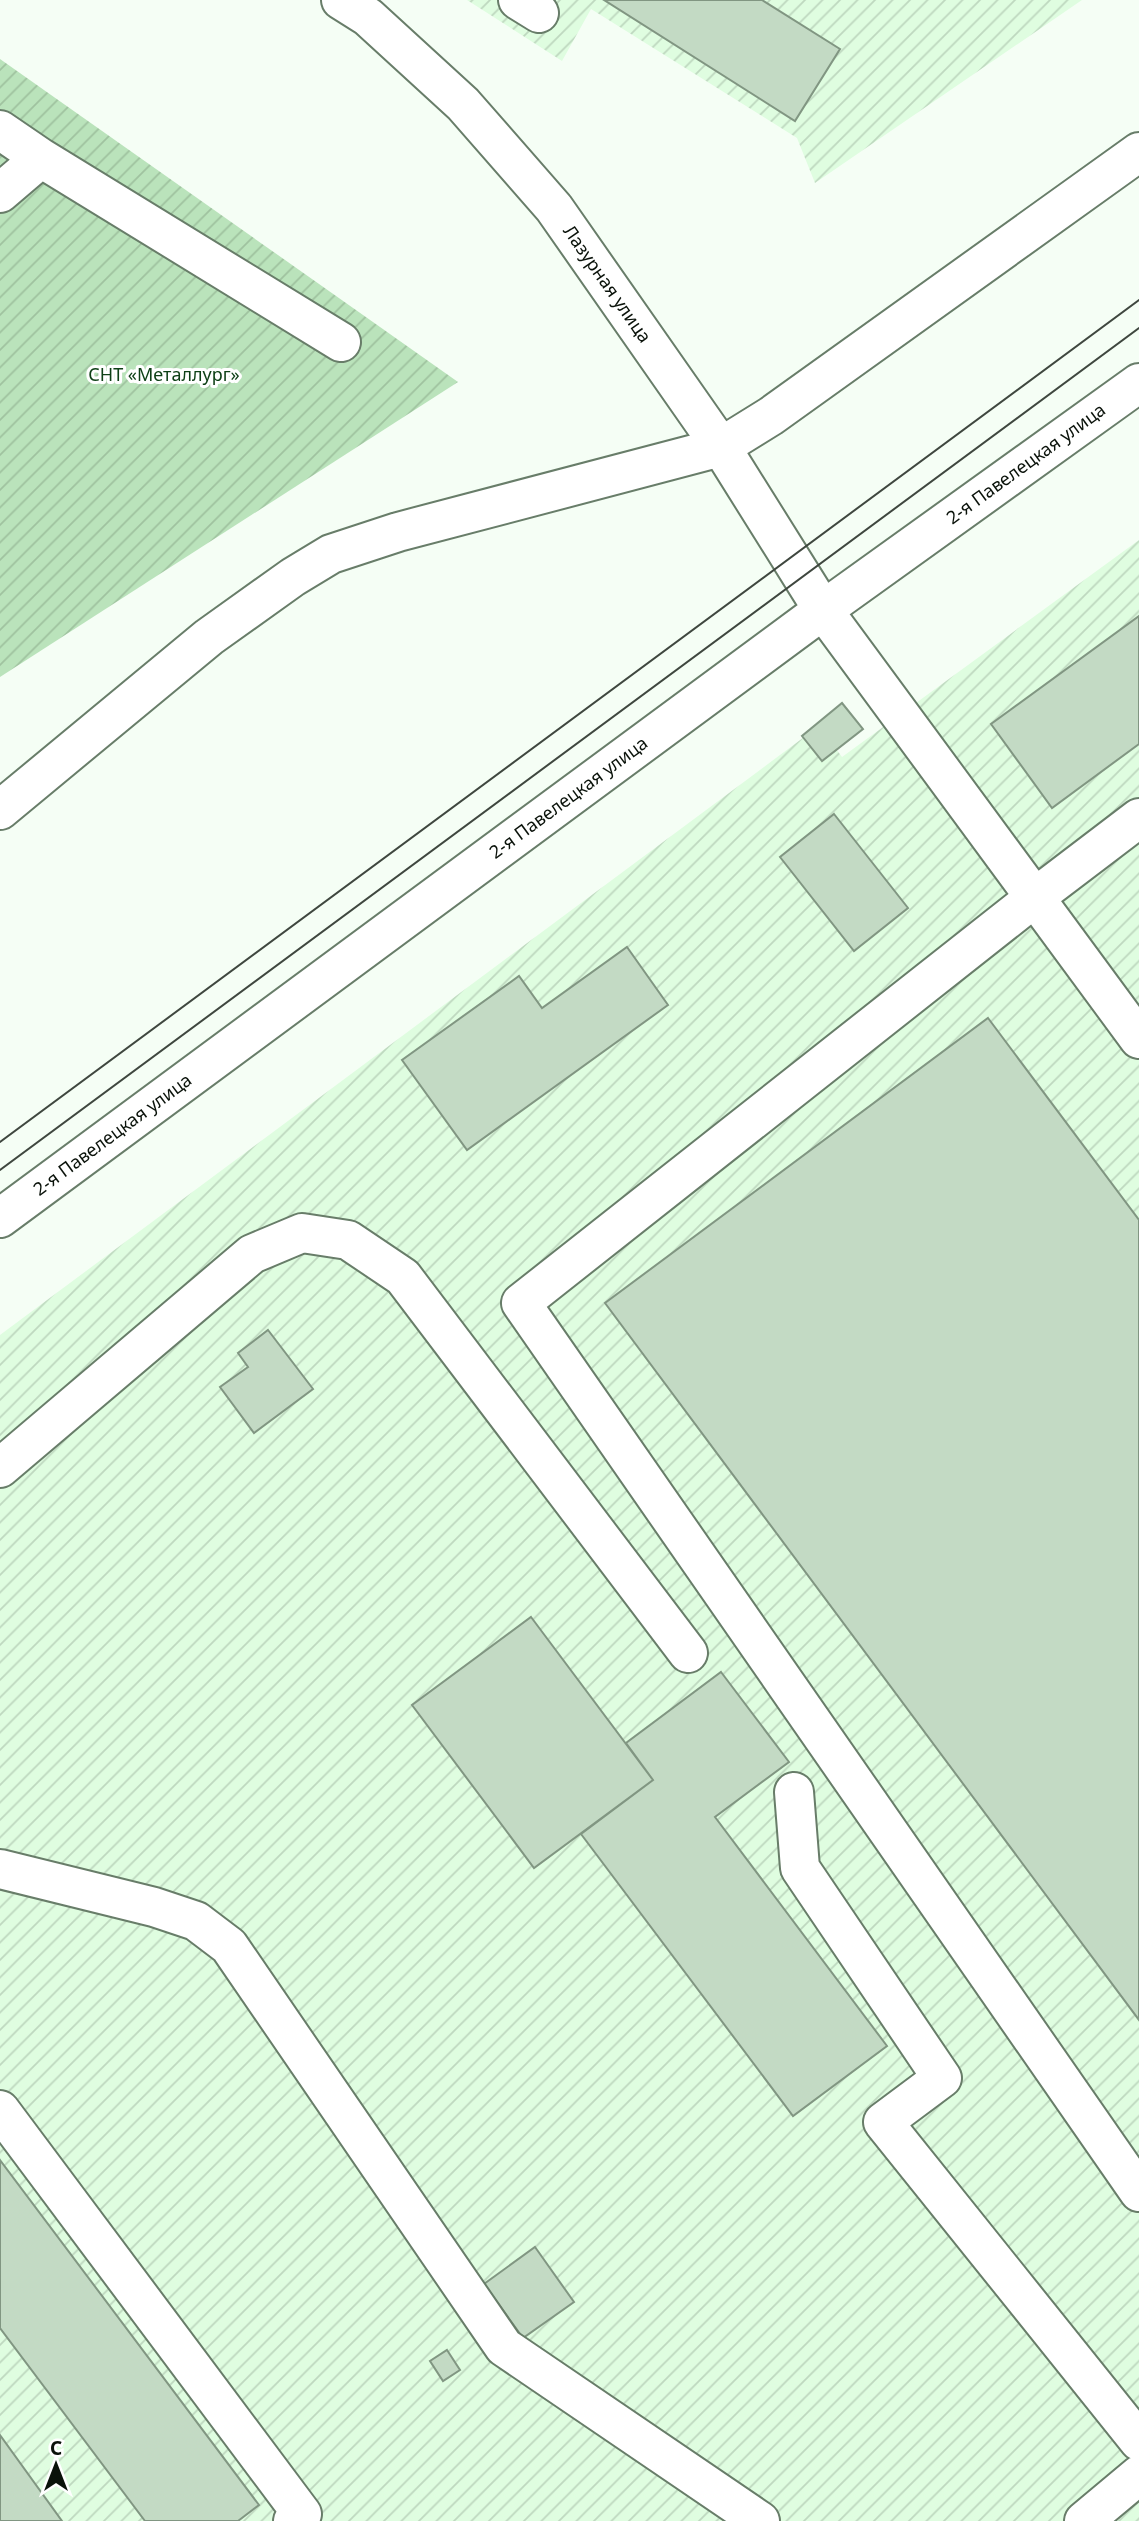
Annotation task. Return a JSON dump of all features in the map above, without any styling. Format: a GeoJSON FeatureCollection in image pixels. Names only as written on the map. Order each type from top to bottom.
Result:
{"type":"FeatureCollection","features":[{"type":"Feature","properties":{"kind":"main road","name":"Лазурная улица"},"geometry":{"type":"LineString","coordinates":[[341,0],[368,17],[463,104],[554,208],[721,447],[823,610],[1139,1039]]}},
{"type":"Feature","properties":{"kind":"main road"},"geometry":{"type":"LineString","coordinates":[[0,130],[41,158],[341,342]]}},
{"type":"Feature","properties":{"kind":"main road"},"geometry":{"type":"LineString","coordinates":[[0,810],[209,637],[293,577],[331,554],[398,532],[721,447],[771,416],[1139,152]]}},
{"type":"Feature","properties":{"kind":"main road"},"geometry":{"type":"LineString","coordinates":[[0,193],[41,158]]}},
{"type":"Feature","properties":{"kind":"main road","name":"2-я Павелецкая улица"},"geometry":{"type":"LineString","coordinates":[[0,1218],[823,610],[1139,383]]}},
{"type":"Feature","properties":{"kind":"main road"},"geometry":{"type":"LineString","coordinates":[[1139,818],[521,1303],[1139,2192]]}},
{"type":"Feature","properties":{"kind":"main road"},"geometry":{"type":"LineString","coordinates":[[0,1468],[252,1254],[302,1233],[348,1240],[402,1278],[688,1653]]}},
{"type":"Feature","properties":{"kind":"main road"},"geometry":{"type":"LineString","coordinates":[[794,1791],[800,1868],[942,2078],[883,2122],[1139,2441]]}},
{"type":"Feature","properties":{"kind":"main road"},"geometry":{"type":"LineString","coordinates":[[0,1868],[164,1910],[195,1921],[229,1946],[505,2347],[760,2521]]}},
{"type":"Feature","properties":{"kind":"main road"},"geometry":{"type":"LineString","coordinates":[[0,2110],[302,2514],[293,2521]]}},
{"type":"Feature","properties":{"kind":"main road"},"geometry":{"type":"LineString","coordinates":[[1084,2521],[1139,2475]]}},
{"type":"Feature","properties":{"kind":"shaded area"},"geometry":{"type":"Polygon","coordinates":[[[467,0],[1082,0],[815,183],[797,138],[591,9],[562,61],[467,0]]]}},
{"type":"Feature","properties":{"kind":"shaded area"},"geometry":{"type":"Polygon","coordinates":[[[1139,540],[1139,2521],[0,2521],[0,1335],[819,726],[842,757],[1139,540]]]}},
{"type":"Feature","properties":{"kind":"green space","name":"СНТ «Металлург»"},"geometry":{"type":"Polygon","coordinates":[[[0,59],[458,382],[0,677],[0,59]]]}},
{"type":"Feature","properties":{"kind":"building"},"geometry":{"type":"Polygon","coordinates":[[[604,0],[762,0],[840,49],[795,121],[604,0]]]}},
{"type":"Feature","properties":{"kind":"building"},"geometry":{"type":"Polygon","coordinates":[[[1139,616],[1139,744],[1052,808],[991,724],[1139,616]]]}},
{"type":"Feature","properties":{"kind":"building"},"geometry":{"type":"Polygon","coordinates":[[[842,703],[863,729],[822,761],[802,736],[842,703]]]}},
{"type":"Feature","properties":{"kind":"building"},"geometry":{"type":"Polygon","coordinates":[[[834,814],[908,908],[854,951],[780,857],[834,814]]]}},
{"type":"Feature","properties":{"kind":"building"},"geometry":{"type":"Polygon","coordinates":[[[627,947],[668,1005],[467,1150],[402,1060],[519,976],[542,1008],[627,947]]]}},
{"type":"Feature","properties":{"kind":"building"},"geometry":{"type":"Polygon","coordinates":[[[988,1018],[1139,1220],[1139,2020],[605,1303],[988,1018]]]}},
{"type":"Feature","properties":{"kind":"building"},"geometry":{"type":"Polygon","coordinates":[[[268,1330],[313,1389],[254,1433],[220,1387],[248,1367],[238,1353],[268,1330]]]}},
{"type":"Feature","properties":{"kind":"building"},"geometry":{"type":"Polygon","coordinates":[[[531,1617],[653,1780],[534,1868],[412,1705],[531,1617]]]}},
{"type":"Feature","properties":{"kind":"building"},"geometry":{"type":"Polygon","coordinates":[[[721,1672],[789,1762],[715,1817],[887,2046],[793,2116],[581,1834],[653,1780],[626,1743],[721,1672]]]}},
{"type":"Feature","properties":{"kind":"building"},"geometry":{"type":"Polygon","coordinates":[[[0,2160],[259,2505],[238,2521],[145,2521],[0,2328],[0,2160]]]}},
{"type":"Feature","properties":{"kind":"building"},"geometry":{"type":"Polygon","coordinates":[[[535,2247],[574,2302],[523,2338],[484,2284],[535,2247]]]}},
{"type":"Feature","properties":{"kind":"building"},"geometry":{"type":"Polygon","coordinates":[[[447,2350],[460,2370],[443,2381],[430,2361],[447,2350]]]}},
{"type":"Feature","properties":{"kind":"building"},"geometry":{"type":"Polygon","coordinates":[[[0,2435],[62,2521],[0,2521],[0,2435]]]}},
{"type":"Feature","properties":{"kind":"tram line"},"geometry":{"type":"LineString","coordinates":[[0,1142],[1139,300]]}},
{"type":"Feature","properties":{"kind":"tram line"},"geometry":{"type":"LineString","coordinates":[[0,1170],[1139,328]]}}]}
